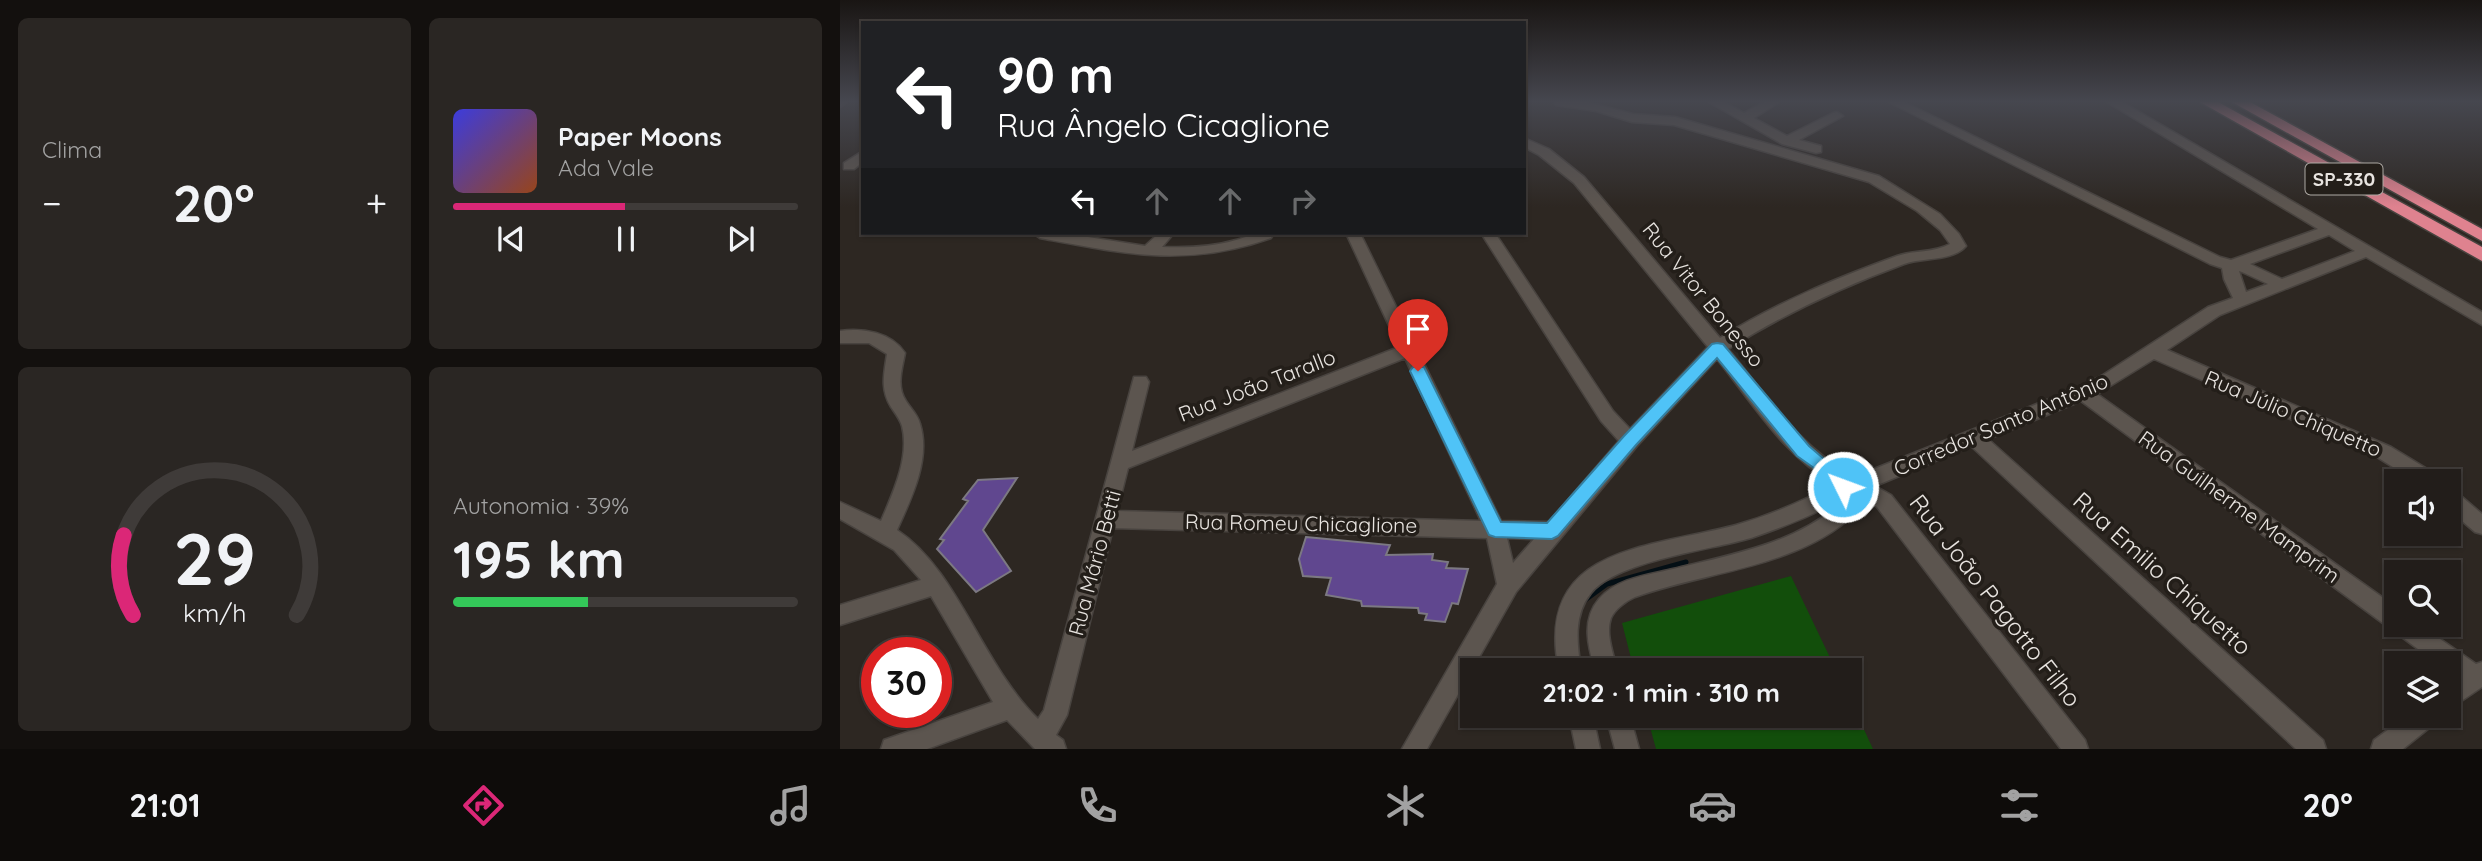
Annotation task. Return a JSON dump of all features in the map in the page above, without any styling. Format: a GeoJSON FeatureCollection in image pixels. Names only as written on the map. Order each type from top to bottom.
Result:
{"type":"FeatureCollection","features":[{"type":"Feature","properties":{"kind":"highway","name":"SP-330"},"geometry":{"type":"LineString","coordinates":[[2270,137],[2482,255]]}},
{"type":"Feature","properties":{"kind":"highway","name":"SP-330"},"geometry":{"type":"LineString","coordinates":[[2302,137],[2482,236]]}},
{"type":"Feature","properties":{"kind":"highway"},"geometry":{"type":"LineString","coordinates":[[2365,190],[2370,200],[2482,264]]}},
{"type":"Feature","properties":{"kind":"highway"},"geometry":{"type":"LineString","coordinates":[[2402,192],[2425,198],[2482,228]]}},
{"type":"Feature","properties":{"kind":"street"},"geometry":{"type":"LineString","coordinates":[[1414,749],[1508,585],[1630,441],[1717,348],[1801,299],[1909,257],[1950,251],[1958,246],[1950,230],[1889,186],[1844,169],[1731,137]]}},
{"type":"Feature","properties":{"kind":"street"},"geometry":{"type":"LineString","coordinates":[[1779,137],[1820,150],[1833,157],[1844,169]]}},
{"type":"Feature","properties":{"kind":"street"},"geometry":{"type":"LineString","coordinates":[[1787,141],[1795,137]]}},
{"type":"Feature","properties":{"kind":"street"},"geometry":{"type":"LineString","coordinates":[[1966,137],[2204,255],[2230,266],[2247,268],[2280,284]]}},
{"type":"Feature","properties":{"kind":"street"},"geometry":{"type":"LineString","coordinates":[[2172,137],[2482,319]]}},
{"type":"Feature","properties":{"kind":"street","name":"Rua Vitor Bonesso"},"geometry":{"type":"LineString","coordinates":[[1526,143],[1544,152],[1580,180],[1803,451],[1825,470],[1856,487]]}},
{"type":"Feature","properties":{"kind":"street"},"geometry":{"type":"LineString","coordinates":[[849,166],[861,157]]}},
{"type":"Feature","properties":{"kind":"street"},"geometry":{"type":"LineString","coordinates":[[2230,266],[2330,230]]}},
{"type":"Feature","properties":{"kind":"street"},"geometry":{"type":"LineString","coordinates":[[1062,235],[1181,255],[1236,247],[1266,235]]}},
{"type":"Feature","properties":{"kind":"street"},"geometry":{"type":"LineString","coordinates":[[1149,251],[1165,235]]}},
{"type":"Feature","properties":{"kind":"street"},"geometry":{"type":"LineString","coordinates":[[1354,235],[1495,529],[1508,585]]}},
{"type":"Feature","properties":{"kind":"street"},"geometry":{"type":"LineString","coordinates":[[1489,235],[1607,416],[1630,441]]}},
{"type":"Feature","properties":{"kind":"street","name":"Corredor Santo Antônio"},"geometry":{"type":"LineString","coordinates":[[1568,658],[1564,638],[1568,614],[1578,591],[1593,575],[1616,564],[1762,526],[2083,393],[2154,351],[2197,320],[2280,284],[2368,251]]}},
{"type":"Feature","properties":{"kind":"street"},"geometry":{"type":"LineString","coordinates":[[2230,266],[2232,279],[2242,300]]}},
{"type":"Feature","properties":{"kind":"street"},"geometry":{"type":"LineString","coordinates":[[840,337],[850,335],[889,343],[896,353],[890,386],[911,422],[912,451],[908,477],[886,532]]}},
{"type":"Feature","properties":{"kind":"street","name":"Rua João Tarallo"},"geometry":{"type":"LineString","coordinates":[[1121,463],[1409,351]]}},
{"type":"Feature","properties":{"kind":"street","name":"Rua Júlio Chiquetto"},"geometry":{"type":"LineString","coordinates":[[2154,351],[2185,367],[2384,452],[2411,469]]}},
{"type":"Feature","properties":{"kind":"street","name":"Rua Mário Betti"},"geometry":{"type":"LineString","coordinates":[[1047,744],[1140,382]]}},
{"type":"Feature","properties":{"kind":"street","name":"Rua Guilherme Mamprim"},"geometry":{"type":"LineString","coordinates":[[2083,393],[2384,611]]}},
{"type":"Feature","properties":{"kind":"street","name":"Rua Emilio Chiquetto"},"geometry":{"type":"LineString","coordinates":[[1974,438],[2314,749]]}},
{"type":"Feature","properties":{"kind":"street","name":"Corredor Santo Antônio"},"geometry":{"type":"LineString","coordinates":[[1602,658],[1597,623],[1611,599],[1627,590],[1778,548],[1838,517],[1856,487]]}},
{"type":"Feature","properties":{"kind":"street","name":"Rua João Pagotto Filho"},"geometry":{"type":"LineString","coordinates":[[1856,487],[1884,501],[2076,749]]}},
{"type":"Feature","properties":{"kind":"street"},"geometry":{"type":"LineString","coordinates":[[2461,508],[2482,526]]}},
{"type":"Feature","properties":{"kind":"street"},"geometry":{"type":"LineString","coordinates":[[840,510],[886,532],[911,552],[936,585],[995,689],[1009,708],[1047,744]]}},
{"type":"Feature","properties":{"kind":"street","name":"Rua Romeu Chicaglione"},"geometry":{"type":"LineString","coordinates":[[1106,519],[1552,531]]}},
{"type":"Feature","properties":{"kind":"street"},"geometry":{"type":"LineString","coordinates":[[840,615],[936,585]]}},
{"type":"Feature","properties":{"kind":"street"},"geometry":{"type":"LineString","coordinates":[[2420,637],[2479,675],[2461,689]]}},
{"type":"Feature","properties":{"kind":"street"},"geometry":{"type":"LineString","coordinates":[[893,749],[1009,708]]}},
{"type":"Feature","properties":{"kind":"street"},"geometry":{"type":"LineString","coordinates":[[1584,728],[1588,749]]}},
{"type":"Feature","properties":{"kind":"street"},"geometry":{"type":"LineString","coordinates":[[1621,728],[1627,749]]}},
{"type":"Feature","properties":{"kind":"street"},"geometry":{"type":"LineString","coordinates":[[2384,749],[2411,728]]}},
{"type":"Feature","properties":{"kind":"green space"},"geometry":{"type":"Polygon","coordinates":[[[1791,576],[1830,658],[1631,658],[1622,623],[1791,576]]]}},
{"type":"Feature","properties":{"kind":"green space"},"geometry":{"type":"Polygon","coordinates":[[[1862,725],[1873,749],[1656,749],[1650,728],[1862,728],[1862,725]]]}},
{"type":"Feature","properties":{"kind":"building"},"geometry":{"type":"Polygon","coordinates":[[[1017,478],[983,530],[1011,571],[976,592],[937,549],[944,540],[940,539],[968,501],[963,499],[978,480],[1017,478]]]}},
{"type":"Feature","properties":{"kind":"building"},"geometry":{"type":"Polygon","coordinates":[[[1306,537],[1390,545],[1386,555],[1433,554],[1432,560],[1448,562],[1446,568],[1468,569],[1458,604],[1452,603],[1445,622],[1425,620],[1427,614],[1419,613],[1418,608],[1362,606],[1361,601],[1326,595],[1331,578],[1303,576],[1299,559],[1306,537]]]}},
{"type":"Feature","properties":{"kind":"waterway"},"geometry":{"type":"LineString","coordinates":[[1585,600],[1607,584],[1686,562]]}},
{"type":"Feature","properties":{"kind":"route"},"geometry":{"type":"LineString","coordinates":[[1418,371],[1495,529],[1552,531],[1630,441],[1717,348],[1803,451],[1825,470],[1844,480],[1843,487]]}}]}
